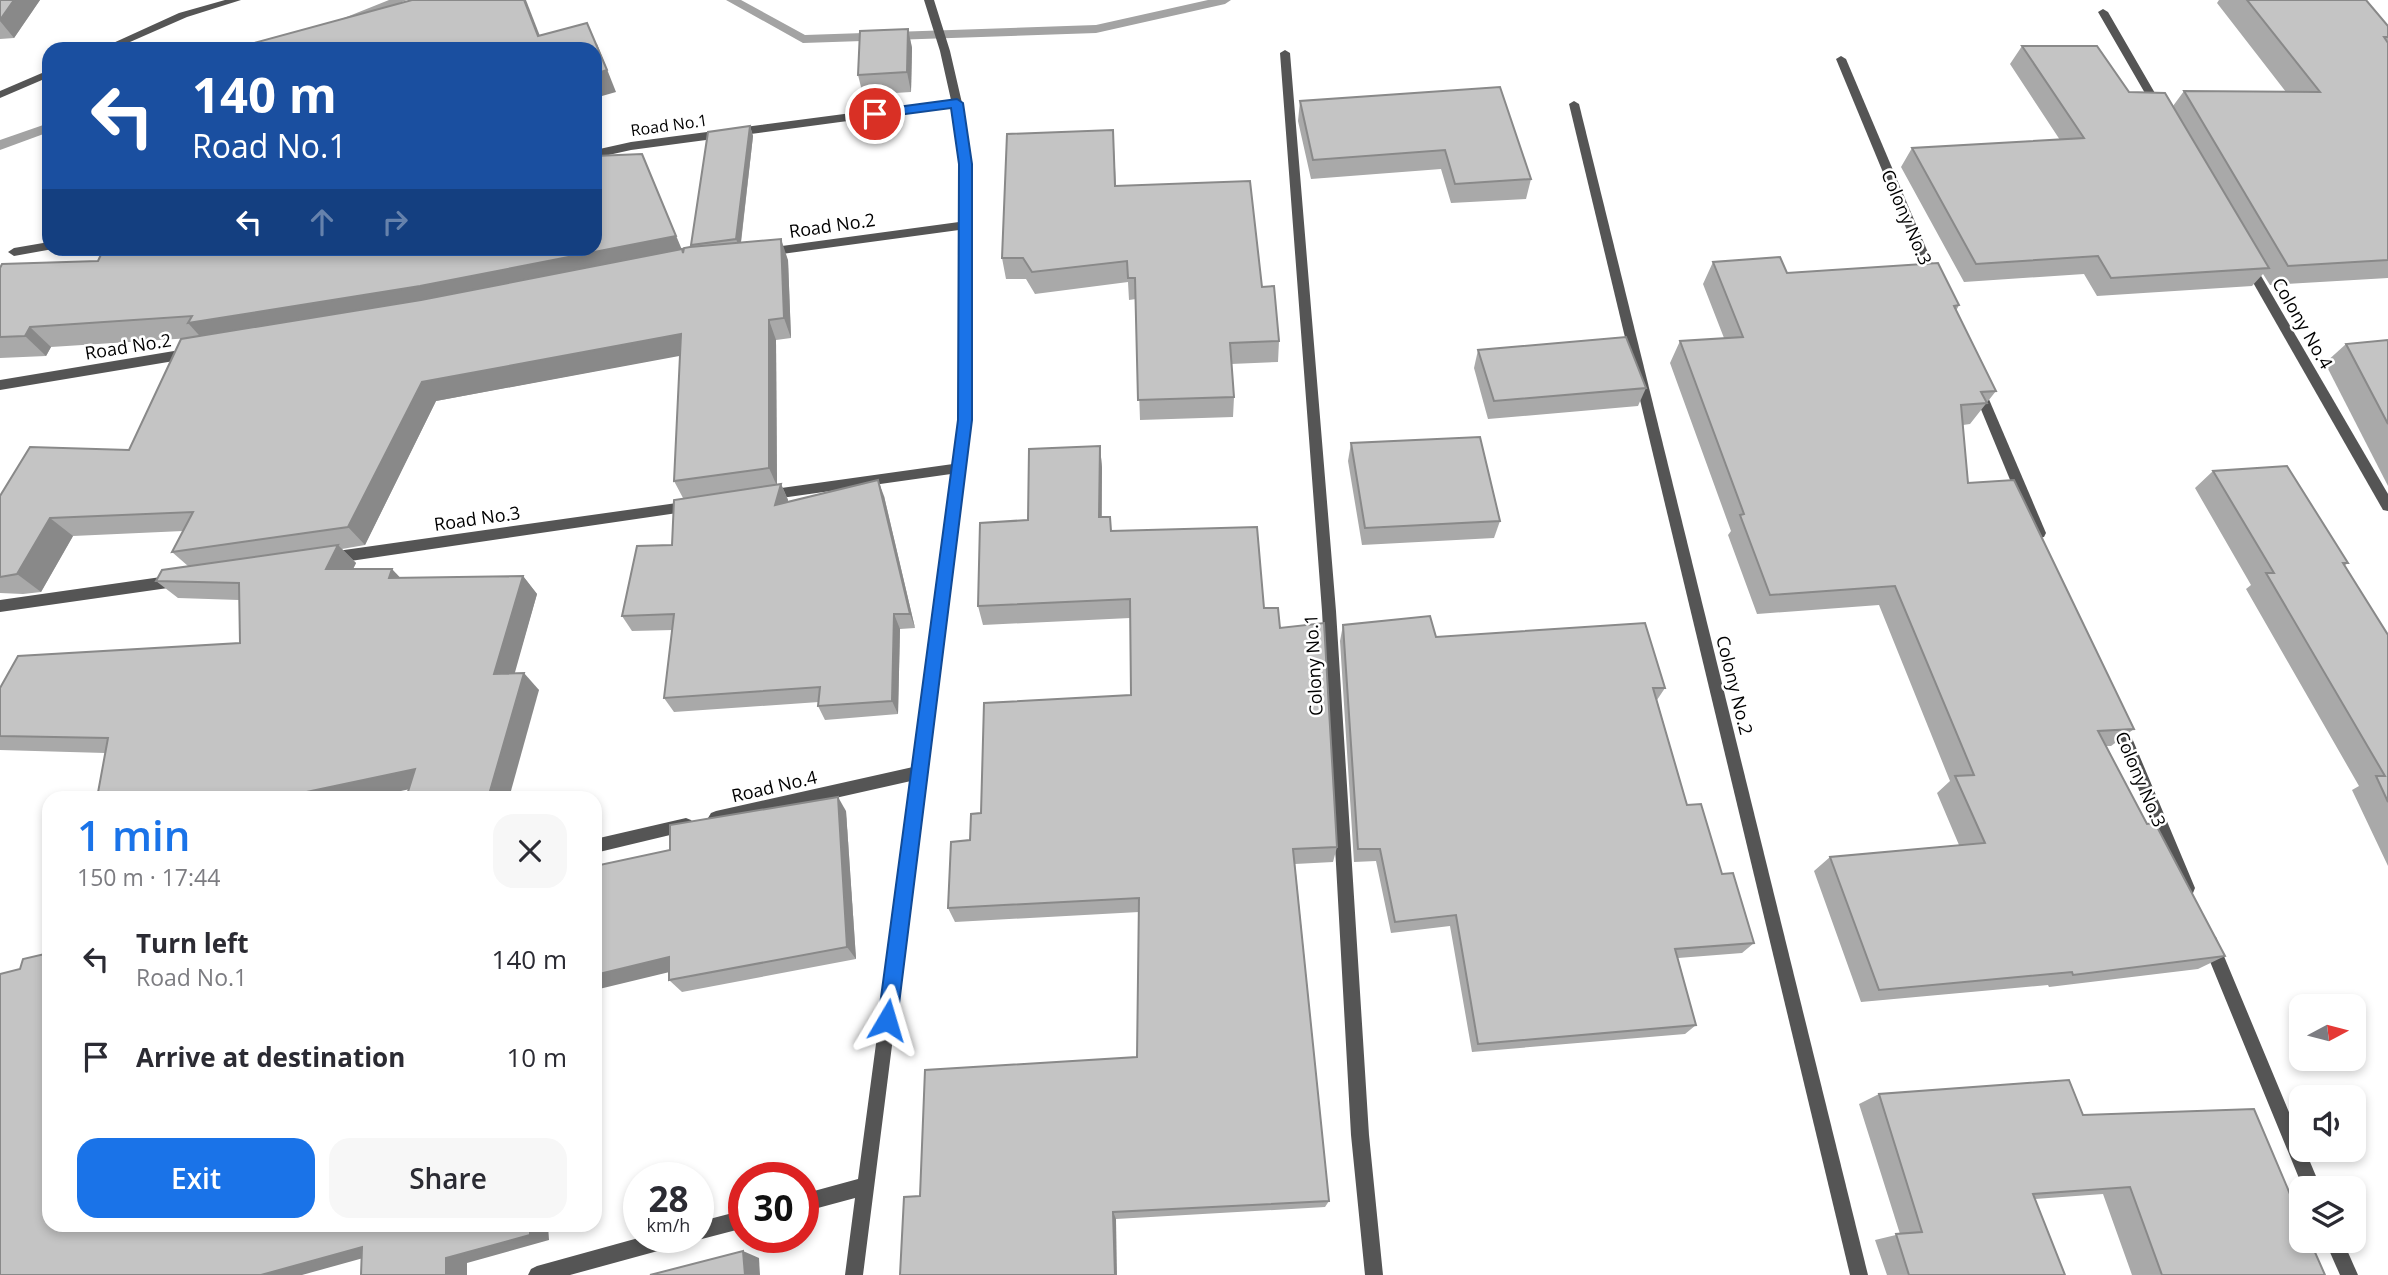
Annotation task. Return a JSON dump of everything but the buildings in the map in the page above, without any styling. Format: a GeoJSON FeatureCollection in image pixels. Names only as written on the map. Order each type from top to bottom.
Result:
{"type":"FeatureCollection","features":[{"type":"Feature","properties":{"kind":"street"},"geometry":{"type":"LineString","coordinates":[[183,15],[184,0]]}},
{"type":"Feature","properties":{"kind":"street"},"geometry":{"type":"LineString","coordinates":[[121,42],[183,15],[236,0]]}},
{"type":"Feature","properties":{"kind":"street"},"geometry":{"type":"LineString","coordinates":[[855,1275],[965,420],[965,164],[957,103],[931,4]]}},
{"type":"Feature","properties":{"kind":"street"},"geometry":{"type":"LineString","coordinates":[[2103,12],[2166,120]]}},
{"type":"Feature","properties":{"kind":"street","name":"Colony No.1"},"geometry":{"type":"LineString","coordinates":[[1285,53],[1329,611],[1360,1135],[1374,1275]]}},
{"type":"Feature","properties":{"kind":"street","name":"Colony No.3"},"geometry":{"type":"LineString","coordinates":[[1841,59],[1937,290]]}},
{"type":"Feature","properties":{"kind":"street"},"geometry":{"type":"LineString","coordinates":[[0,95],[42,76]]}},
{"type":"Feature","properties":{"kind":"street","name":"Road No.1"},"geometry":{"type":"LineString","coordinates":[[602,152],[631,146],[957,103]]}},
{"type":"Feature","properties":{"kind":"street","name":"Colony No.2"},"geometry":{"type":"LineString","coordinates":[[1574,104],[1859,1275]]}},
{"type":"Feature","properties":{"kind":"street","name":"Road No.2"},"geometry":{"type":"LineString","coordinates":[[752,254],[965,225]]}},
{"type":"Feature","properties":{"kind":"street"},"geometry":{"type":"LineString","coordinates":[[14,252],[42,247]]}},
{"type":"Feature","properties":{"kind":"street","name":"Colony No.4"},"geometry":{"type":"LineString","coordinates":[[2242,253],[2388,506]]}},
{"type":"Feature","properties":{"kind":"street","name":"Road No.2"},"geometry":{"type":"LineString","coordinates":[[0,385],[204,351]]}},
{"type":"Feature","properties":{"kind":"street"},"geometry":{"type":"LineString","coordinates":[[1975,380],[2045,547]]}},
{"type":"Feature","properties":{"kind":"street"},"geometry":{"type":"LineString","coordinates":[[754,497],[960,468]]}},
{"type":"Feature","properties":{"kind":"street","name":"Road No.3"},"geometry":{"type":"LineString","coordinates":[[315,561],[699,505]]}},
{"type":"Feature","properties":{"kind":"street"},"geometry":{"type":"LineString","coordinates":[[0,606],[192,578]]}},
{"type":"Feature","properties":{"kind":"street","name":"Colony No.3"},"geometry":{"type":"LineString","coordinates":[[2109,701],[2194,906]]}},
{"type":"Feature","properties":{"kind":"street","name":"Road No.4"},"geometry":{"type":"LineString","coordinates":[[602,844],[920,772]]}},
{"type":"Feature","properties":{"kind":"street"},"geometry":{"type":"LineString","coordinates":[[2205,932],[2307,1176]]}},
{"type":"Feature","properties":{"kind":"street"},"geometry":{"type":"LineString","coordinates":[[819,1199],[866,1186]]}},
{"type":"Feature","properties":{"kind":"street"},"geometry":{"type":"LineString","coordinates":[[537,1275],[623,1251]]}},
{"type":"Feature","properties":{"kind":"street"},"geometry":{"type":"LineString","coordinates":[[2339,1253],[2349,1275]]}},
{"type":"Feature","properties":{"kind":"waterway"},"geometry":{"type":"LineString","coordinates":[[345,20],[401,0]]}},
{"type":"Feature","properties":{"kind":"waterway"},"geometry":{"type":"LineString","coordinates":[[732,0],[803,39],[1096,29],[1225,0]]}},
{"type":"Feature","properties":{"kind":"waterway"},"geometry":{"type":"LineString","coordinates":[[0,145],[42,130]]}},
{"type":"Feature","properties":{"kind":"route"},"geometry":{"type":"LineString","coordinates":[[875,114],[957,103],[965,164],[965,420],[887,1020]]}}]}
